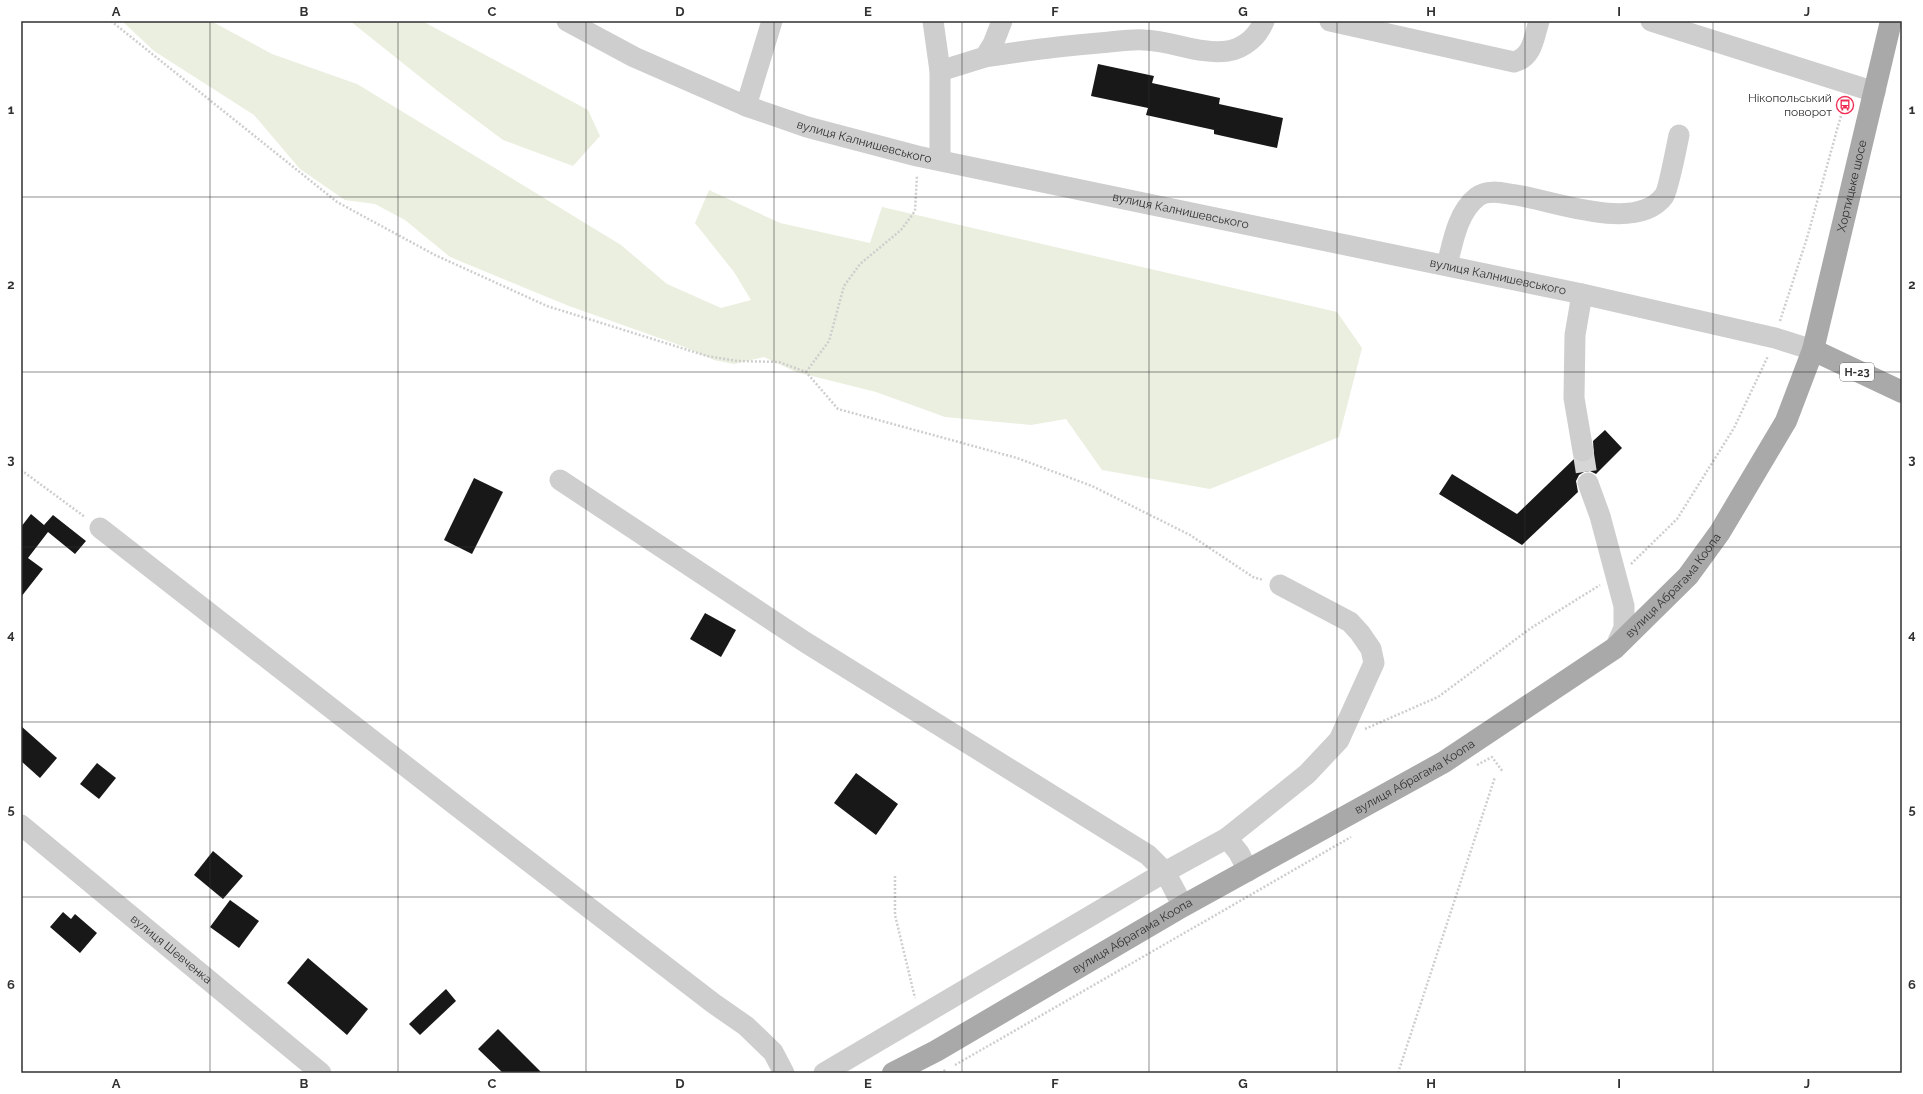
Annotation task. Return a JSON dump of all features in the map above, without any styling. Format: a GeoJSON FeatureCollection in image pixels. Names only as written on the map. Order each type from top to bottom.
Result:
{"type":"FeatureCollection","features":[{"type":"Feature","properties":{"kind":"main road","name":"Хортицьке шосе"},"geometry":{"type":"LineString","coordinates":[[1813,350],[1891,21]]}},
{"type":"Feature","properties":{"kind":"main road","name":"Н-23"},"geometry":{"type":"LineString","coordinates":[[1813,350],[1902,392]]}},
{"type":"Feature","properties":{"kind":"main road","name":"вулиця Абрагама Коопа"},"geometry":{"type":"LineString","coordinates":[[893,1073],[936,1050],[1183,906],[1444,762],[1615,648],[1688,576],[1720,532],[1786,421],[1813,350]]}},
{"type":"Feature","properties":{"kind":"street","name":"вулиця Калнишевського"},"geometry":{"type":"LineString","coordinates":[[566,21],[634,56],[746,106],[807,127],[917,156],[1582,294],[1775,338],[1813,350]]}},
{"type":"Feature","properties":{"kind":"street"},"geometry":{"type":"LineString","coordinates":[[746,106],[772,21]]}},
{"type":"Feature","properties":{"kind":"street"},"geometry":{"type":"LineString","coordinates":[[933,21],[940,71],[940,160]]}},
{"type":"Feature","properties":{"kind":"street"},"geometry":{"type":"LineString","coordinates":[[984,57],[993,44],[1002,21]]}},
{"type":"Feature","properties":{"kind":"street"},"geometry":{"type":"LineString","coordinates":[[940,71],[984,57],[1063,46],[1144,40],[1207,51],[1229,50],[1242,46],[1252,40],[1260,30],[1264,21]]}},
{"type":"Feature","properties":{"kind":"street"},"geometry":{"type":"LineString","coordinates":[[1330,21],[1514,62],[1525,57],[1530,52],[1539,21]]}},
{"type":"Feature","properties":{"kind":"street"},"geometry":{"type":"LineString","coordinates":[[1651,21],[1875,92]]}},
{"type":"Feature","properties":{"kind":"street"},"geometry":{"type":"LineString","coordinates":[[1446,266],[1456,231],[1463,216],[1469,205],[1479,196],[1494,192],[1518,195],[1576,208],[1615,214],[1636,213],[1653,206],[1664,196],[1679,135]]}},
{"type":"Feature","properties":{"kind":"street"},"geometry":{"type":"LineString","coordinates":[[1582,294],[1575,335],[1574,398],[1583,451]]}},
{"type":"Feature","properties":{"kind":"street"},"geometry":{"type":"LineString","coordinates":[[560,480],[805,642],[1148,855],[1165,872],[1183,906]]}},
{"type":"Feature","properties":{"kind":"street"},"geometry":{"type":"LineString","coordinates":[[1588,483],[1600,516],[1624,606],[1624,628],[1615,648]]}},
{"type":"Feature","properties":{"kind":"street"},"geometry":{"type":"LineString","coordinates":[[100,528],[464,812],[746,1026],[773,1052],[784,1073]]}},
{"type":"Feature","properties":{"kind":"street"},"geometry":{"type":"LineString","coordinates":[[824,1073],[920,1018],[1165,872],[1228,838],[1307,774],[1338,740],[1374,663],[1371,649],[1360,632],[1350,622],[1280,585]]}},
{"type":"Feature","properties":{"kind":"street","name":"вулиця Шевченка"},"geometry":{"type":"LineString","coordinates":[[21,825],[321,1073]]}},
{"type":"Feature","properties":{"kind":"street"},"geometry":{"type":"LineString","coordinates":[[1228,838],[1239,853],[1248,871]]}},
{"type":"Feature","properties":{"kind":"path"},"geometry":{"type":"LineString","coordinates":[[111,21],[337,202],[435,255],[555,309],[707,356],[737,361],[779,362],[806,372],[838,409],[1017,458],[1092,486],[1190,535],[1253,577],[1280,585]]}},
{"type":"Feature","properties":{"kind":"path"},"geometry":{"type":"LineString","coordinates":[[1338,740],[1438,697],[1531,628],[1601,584],[1616,579],[1677,519],[1734,428],[1762,371],[1775,338],[1807,238],[1836,128],[1850,84]]}},
{"type":"Feature","properties":{"kind":"path"},"geometry":{"type":"LineString","coordinates":[[806,372],[829,342],[844,286],[860,264],[901,230],[916,211],[917,156]]}},
{"type":"Feature","properties":{"kind":"path"},"geometry":{"type":"LineString","coordinates":[[21,470],[100,528]]}},
{"type":"Feature","properties":{"kind":"path"},"geometry":{"type":"LineString","coordinates":[[1472,768],[1492,757],[1502,772]]}},
{"type":"Feature","properties":{"kind":"path"},"geometry":{"type":"LineString","coordinates":[[1398,1073],[1495,777]]}},
{"type":"Feature","properties":{"kind":"path"},"geometry":{"type":"LineString","coordinates":[[940,1073],[1358,834]]}},
{"type":"Feature","properties":{"kind":"path"},"geometry":{"type":"LineString","coordinates":[[895,876],[895,915],[920,1018]]}},
{"type":"Feature","properties":{"kind":"green space"},"geometry":{"type":"Polygon","coordinates":[[[122,21],[211,21],[272,54],[357,84],[621,245],[667,284],[721,308],[751,300],[734,272],[695,223],[709,190],[780,223],[870,243],[882,207],[1337,312],[1362,348],[1339,437],[1210,489],[1102,470],[1066,419],[1031,425],[945,417],[876,392],[796,372],[764,357],[734,364],[714,360],[682,346],[569,306],[450,257],[405,220],[375,204],[345,200],[300,169],[254,115],[154,51],[122,21]]]}},
{"type":"Feature","properties":{"kind":"green space"},"geometry":{"type":"Polygon","coordinates":[[[350,21],[422,21],[588,110],[600,136],[573,166],[503,140],[439,92],[350,21]]]}},
{"type":"Feature","properties":{"kind":"building"},"geometry":{"type":"Polygon","coordinates":[[[1098,64],[1154,76],[1152,83],[1220,98],[1219,104],[1283,118],[1277,148],[1214,134],[1214,130],[1146,115],[1148,108],[1091,96],[1098,64]]]}},
{"type":"Feature","properties":{"kind":"building"},"geometry":{"type":"Polygon","coordinates":[[[1605,430],[1622,448],[1596,474],[1590,471],[1579,475],[1576,481],[1578,492],[1522,545],[1439,494],[1452,474],[1517,514],[1574,459],[1585,463],[1591,460],[1594,455],[1593,441],[1605,430]]]}},
{"type":"Feature","properties":{"kind":"building"},"geometry":{"type":"Polygon","coordinates":[[[474,478],[503,492],[472,554],[444,540],[474,478]]]}},
{"type":"Feature","properties":{"kind":"building"},"geometry":{"type":"Polygon","coordinates":[[[31,514],[44,525],[53,515],[86,541],[75,554],[48,532],[28,558],[43,569],[21,597],[21,527],[31,514]]]}},
{"type":"Feature","properties":{"kind":"building"},"geometry":{"type":"Polygon","coordinates":[[[705,613],[736,630],[721,657],[690,639],[705,613]]]}},
{"type":"Feature","properties":{"kind":"building"},"geometry":{"type":"Polygon","coordinates":[[[21,726],[57,758],[40,778],[21,761],[21,726]]]}},
{"type":"Feature","properties":{"kind":"building"},"geometry":{"type":"Polygon","coordinates":[[[97,763],[116,778],[99,799],[80,784],[97,763]]]}},
{"type":"Feature","properties":{"kind":"building"},"geometry":{"type":"Polygon","coordinates":[[[856,773],[898,804],[876,835],[834,803],[856,773]]]}},
{"type":"Feature","properties":{"kind":"building"},"geometry":{"type":"Polygon","coordinates":[[[213,851],[243,876],[223,899],[194,875],[213,851]]]}},
{"type":"Feature","properties":{"kind":"building"},"geometry":{"type":"Polygon","coordinates":[[[230,900],[259,921],[239,948],[210,927],[230,900]]]}},
{"type":"Feature","properties":{"kind":"building"},"geometry":{"type":"Polygon","coordinates":[[[63,912],[71,919],[75,914],[97,933],[80,953],[50,927],[63,912]]]}},
{"type":"Feature","properties":{"kind":"building"},"geometry":{"type":"Polygon","coordinates":[[[308,958],[368,1009],[347,1035],[287,983],[308,958]]]}},
{"type":"Feature","properties":{"kind":"building"},"geometry":{"type":"Polygon","coordinates":[[[446,989],[456,1001],[420,1035],[409,1024],[446,989]]]}},
{"type":"Feature","properties":{"kind":"building"},"geometry":{"type":"Polygon","coordinates":[[[498,1029],[542,1073],[503,1073],[478,1049],[498,1029]]]}},
{"type":"Feature","properties":{"kind":"tunnel"},"geometry":{"type":"LineString","coordinates":[[1583,451],[1588,483]]}},
{"type":"Feature","properties":{"kind":"place","name":"Нікопольський поворот"},"geometry":{"type":"Point","coordinates":[1845,105]}}]}
